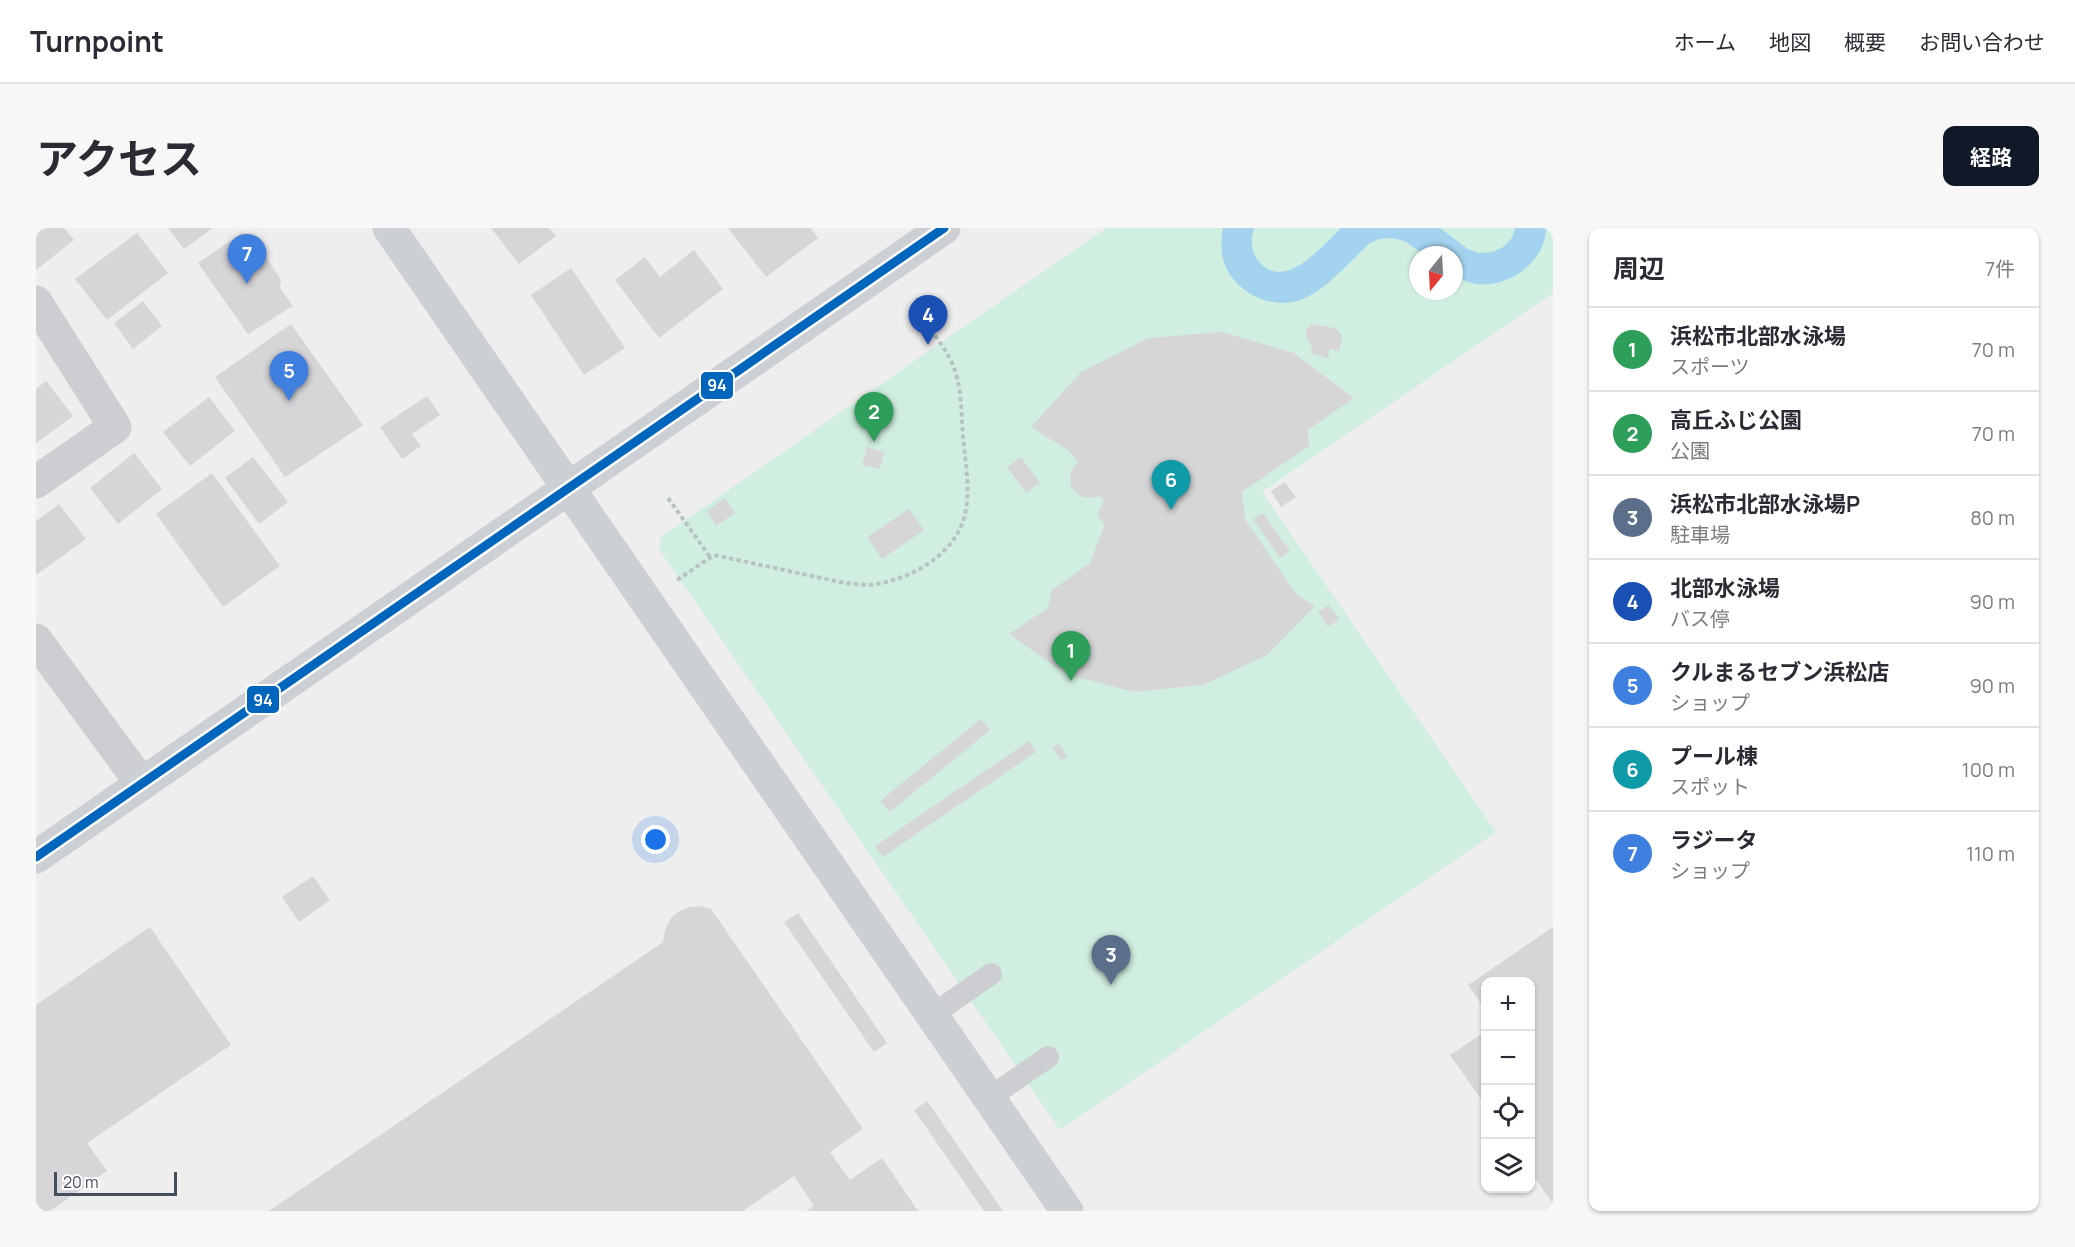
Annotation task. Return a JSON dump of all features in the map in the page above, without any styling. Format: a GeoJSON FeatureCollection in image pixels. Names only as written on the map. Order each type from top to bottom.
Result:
{"type":"FeatureCollection","features":[{"type":"Feature","properties":{"kind":"street"},"geometry":{"type":"LineString","coordinates":[[389,228],[1067,1211]]}},
{"type":"Feature","properties":{"kind":"street"},"geometry":{"type":"LineString","coordinates":[[36,857],[944,228]]}},
{"type":"Feature","properties":{"kind":"street"},"geometry":{"type":"LineString","coordinates":[[36,302],[115,426],[36,482]]}},
{"type":"Feature","properties":{"kind":"street"},"geometry":{"type":"LineString","coordinates":[[36,640],[142,784]]}},
{"type":"Feature","properties":{"kind":"lane"},"geometry":{"type":"LineString","coordinates":[[932,1015],[991,974]]}},
{"type":"Feature","properties":{"kind":"lane"},"geometry":{"type":"LineString","coordinates":[[990,1098],[1048,1058]]}},
{"type":"Feature","properties":{"kind":"path"},"geometry":{"type":"LineString","coordinates":[[674,582],[714,555],[858,585],[876,584],[921,568],[937,558],[960,529],[966,512],[968,493],[959,390],[952,363],[924,321]]}},
{"type":"Feature","properties":{"kind":"path"},"geometry":{"type":"LineString","coordinates":[[668,498],[710,557]]}},
{"type":"Feature","properties":{"kind":"green space"},"geometry":{"type":"Polygon","coordinates":[[[1106,228],[1553,228],[1553,293],[1262,492],[1496,832],[1060,1130],[659,549],[661,537],[1106,228]]]}},
{"type":"Feature","properties":{"kind":"water"},"geometry":{"type":"Polygon","coordinates":[[[1223,228],[1255,228],[1252,248],[1257,259],[1267,269],[1278,272],[1290,270],[1302,264],[1341,228],[1440,228],[1468,249],[1480,253],[1492,252],[1503,247],[1512,238],[1515,228],[1546,228],[1540,252],[1532,262],[1523,270],[1501,282],[1477,284],[1463,280],[1463,246],[1412,246],[1392,238],[1380,239],[1370,243],[1317,292],[1286,303],[1275,303],[1255,296],[1237,283],[1225,265],[1221,246],[1223,228]]]}},
{"type":"Feature","properties":{"kind":"building"},"geometry":{"type":"Polygon","coordinates":[[[36,228],[64,228],[74,240],[36,270],[36,228]]]}},
{"type":"Feature","properties":{"kind":"building"},"geometry":{"type":"Polygon","coordinates":[[[168,228],[213,228],[184,249],[168,228]]]}},
{"type":"Feature","properties":{"kind":"building"},"geometry":{"type":"Polygon","coordinates":[[[491,228],[549,228],[556,236],[519,264],[491,228]]]}},
{"type":"Feature","properties":{"kind":"building"},"geometry":{"type":"Polygon","coordinates":[[[728,228],[811,228],[818,238],[766,277],[728,228]]]}},
{"type":"Feature","properties":{"kind":"building"},"geometry":{"type":"Polygon","coordinates":[[[137,233],[168,273],[107,320],[75,279],[137,233]]]}},
{"type":"Feature","properties":{"kind":"building"},"geometry":{"type":"Polygon","coordinates":[[[242,233],[253,248],[262,250],[281,280],[280,288],[293,306],[248,334],[198,263],[242,233]]]}},
{"type":"Feature","properties":{"kind":"building"},"geometry":{"type":"Polygon","coordinates":[[[694,250],[723,289],[659,338],[615,280],[645,257],[660,277],[694,250]]]}},
{"type":"Feature","properties":{"kind":"building"},"geometry":{"type":"Polygon","coordinates":[[[571,268],[625,348],[584,375],[531,295],[571,268]]]}},
{"type":"Feature","properties":{"kind":"building"},"geometry":{"type":"Polygon","coordinates":[[[143,301],[162,326],[133,349],[114,323],[143,301]]]}},
{"type":"Feature","properties":{"kind":"building"},"geometry":{"type":"Polygon","coordinates":[[[291,324],[363,425],[285,477],[215,377],[291,324]]]}},
{"type":"Feature","properties":{"kind":"building"},"geometry":{"type":"Polygon","coordinates":[[[1312,324],[1335,328],[1342,336],[1339,351],[1330,349],[1328,358],[1310,353],[1312,345],[1305,331],[1312,324]]]}},
{"type":"Feature","properties":{"kind":"building"},"geometry":{"type":"Polygon","coordinates":[[[1222,332],[1294,353],[1354,398],[1308,430],[1309,446],[1242,492],[1245,519],[1296,594],[1315,606],[1267,655],[1203,685],[1134,692],[1066,674],[1009,634],[1048,608],[1052,590],[1090,563],[1105,524],[1098,513],[1104,501],[1100,496],[1083,497],[1076,493],[1071,486],[1070,477],[1072,469],[1078,462],[1069,451],[1031,427],[1081,372],[1148,338],[1222,332]]]}},
{"type":"Feature","properties":{"kind":"building"},"geometry":{"type":"Polygon","coordinates":[[[46,381],[73,416],[36,443],[36,389],[46,381]]]}},
{"type":"Feature","properties":{"kind":"building"},"geometry":{"type":"Polygon","coordinates":[[[427,396],[440,415],[412,434],[421,446],[402,459],[380,427],[427,396]]]}},
{"type":"Feature","properties":{"kind":"building"},"geometry":{"type":"Polygon","coordinates":[[[209,397],[235,431],[190,466],[163,432],[209,397]]]}},
{"type":"Feature","properties":{"kind":"building"},"geometry":{"type":"Polygon","coordinates":[[[867,447],[884,452],[880,469],[862,465],[867,447]]]}},
{"type":"Feature","properties":{"kind":"building"},"geometry":{"type":"Polygon","coordinates":[[[134,453],[162,489],[118,524],[90,488],[134,453]]]}},
{"type":"Feature","properties":{"kind":"building"},"geometry":{"type":"Polygon","coordinates":[[[253,457],[288,502],[259,524],[225,478],[253,457]]]}},
{"type":"Feature","properties":{"kind":"building"},"geometry":{"type":"Polygon","coordinates":[[[1021,457],[1040,483],[1026,493],[1007,467],[1021,457]]]}},
{"type":"Feature","properties":{"kind":"building"},"geometry":{"type":"Polygon","coordinates":[[[212,473],[280,566],[223,607],[156,514],[212,473]]]}},
{"type":"Feature","properties":{"kind":"building"},"geometry":{"type":"Polygon","coordinates":[[[1285,482],[1296,497],[1281,507],[1271,491],[1285,482]]]}},
{"type":"Feature","properties":{"kind":"building"},"geometry":{"type":"Polygon","coordinates":[[[725,498],[735,513],[716,526],[707,511],[725,498]]]}},
{"type":"Feature","properties":{"kind":"building"},"geometry":{"type":"Polygon","coordinates":[[[59,504],[86,539],[36,575],[36,521],[59,504]]]}},
{"type":"Feature","properties":{"kind":"building"},"geometry":{"type":"Polygon","coordinates":[[[909,509],[924,530],[882,559],[867,537],[909,509]]]}},
{"type":"Feature","properties":{"kind":"building"},"geometry":{"type":"Polygon","coordinates":[[[1263,513],[1290,551],[1280,558],[1253,519],[1263,513]]]}},
{"type":"Feature","properties":{"kind":"building"},"geometry":{"type":"Polygon","coordinates":[[[1329,605],[1339,619],[1328,627],[1318,612],[1329,605]]]}},
{"type":"Feature","properties":{"kind":"building"},"geometry":{"type":"Polygon","coordinates":[[[981,719],[990,730],[890,812],[880,801],[981,719]]]}},
{"type":"Feature","properties":{"kind":"building"},"geometry":{"type":"Polygon","coordinates":[[[1029,741],[1036,752],[883,857],[875,846],[1029,741]]]}},
{"type":"Feature","properties":{"kind":"building"},"geometry":{"type":"Polygon","coordinates":[[[1059,743],[1067,756],[1061,760],[1052,748],[1059,743]]]}},
{"type":"Feature","properties":{"kind":"building"},"geometry":{"type":"Polygon","coordinates":[[[313,876],[330,900],[299,922],[282,897],[313,876]]]}},
{"type":"Feature","properties":{"kind":"building"},"geometry":{"type":"Polygon","coordinates":[[[700,906],[711,909],[863,1129],[830,1152],[850,1180],[882,1158],[918,1211],[806,1211],[814,1206],[794,1176],[743,1211],[269,1211],[663,942],[670,919],[689,907],[700,906]]]}},
{"type":"Feature","properties":{"kind":"building"},"geometry":{"type":"Polygon","coordinates":[[[798,913],[887,1043],[874,1052],[784,922],[798,913]]]}},
{"type":"Feature","properties":{"kind":"building"},"geometry":{"type":"Polygon","coordinates":[[[150,927],[231,1045],[87,1143],[107,1171],[50,1211],[36,1211],[36,1005],[150,927]]]}},
{"type":"Feature","properties":{"kind":"building"},"geometry":{"type":"Polygon","coordinates":[[[1553,927],[1553,1204],[1535,1178],[1535,977],[1481,977],[1481,1004],[1468,985],[1553,927]]]}},
{"type":"Feature","properties":{"kind":"building"},"geometry":{"type":"Polygon","coordinates":[[[1481,1034],[1481,1099],[1450,1055],[1481,1034]]]}},
{"type":"Feature","properties":{"kind":"building"},"geometry":{"type":"Polygon","coordinates":[[[927,1101],[1003,1211],[984,1211],[914,1110],[927,1101]]]}},
{"type":"Feature","properties":{"kind":"transit line","name":"94"},"geometry":{"type":"LineString","coordinates":[[36,857],[944,228]]}},
{"type":"Feature","properties":{"kind":"place","name":"ラジータ"},"geometry":{"type":"Point","coordinates":[247,284]}},
{"type":"Feature","properties":{"kind":"place","name":"北部水泳場"},"geometry":{"type":"Point","coordinates":[928,345]}},
{"type":"Feature","properties":{"kind":"place","name":"クルまるセブン浜松店"},"geometry":{"type":"Point","coordinates":[289,401]}},
{"type":"Feature","properties":{"kind":"place","name":"高丘ふじ公園"},"geometry":{"type":"Point","coordinates":[874,442]}},
{"type":"Feature","properties":{"kind":"place","name":"プール棟"},"geometry":{"type":"Point","coordinates":[1171,510]}},
{"type":"Feature","properties":{"kind":"place","name":"浜松市北部水泳場"},"geometry":{"type":"Point","coordinates":[1071,681]}},
{"type":"Feature","properties":{"kind":"place","name":"浜松市北部水泳場P"},"geometry":{"type":"Point","coordinates":[1111,985]}}]}
